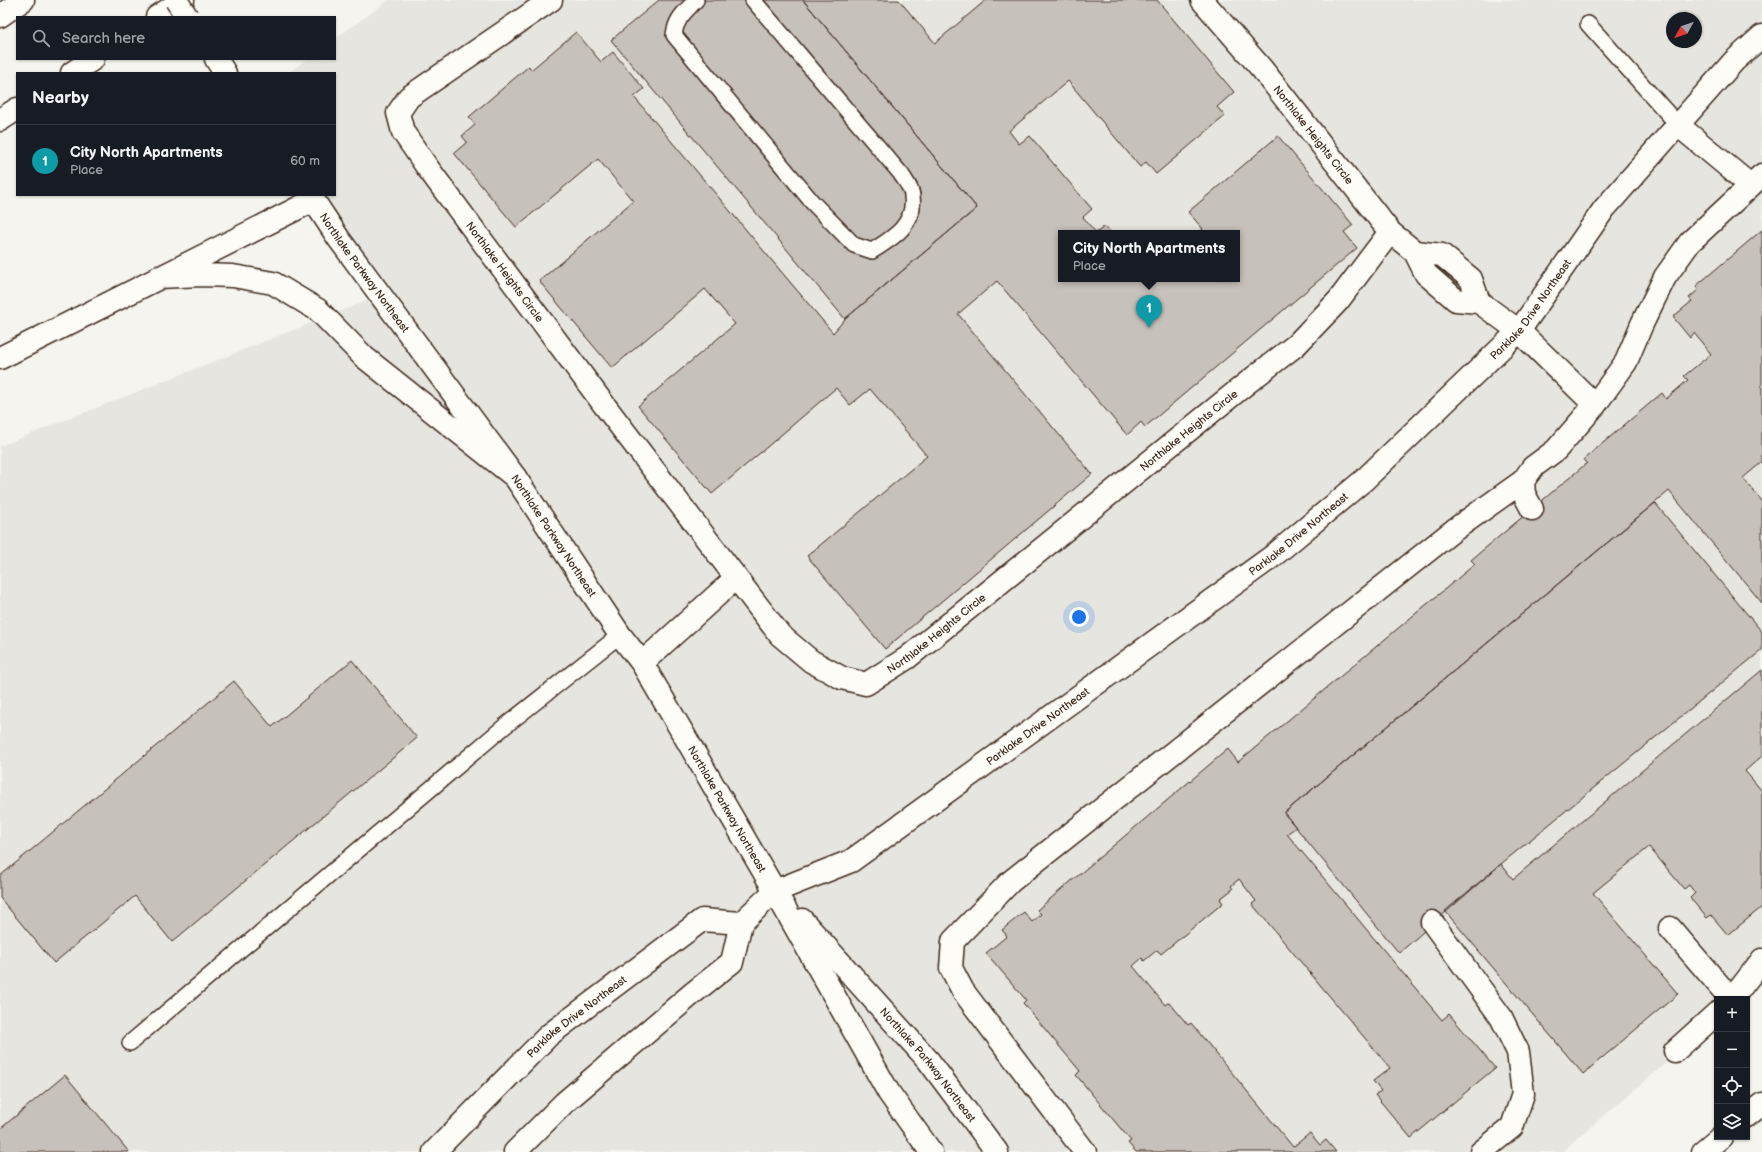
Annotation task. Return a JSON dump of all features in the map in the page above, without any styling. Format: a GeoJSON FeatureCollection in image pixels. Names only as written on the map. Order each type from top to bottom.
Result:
{"type":"FeatureCollection","features":[{"type":"Feature","properties":{"kind":"main road"},"geometry":{"type":"LineString","coordinates":[[0,16],[23,0]]}},
{"type":"Feature","properties":{"kind":"main road"},"geometry":{"type":"LineString","coordinates":[[176,0],[186,16]]}},
{"type":"Feature","properties":{"kind":"main road"},"geometry":{"type":"LineString","coordinates":[[159,16],[183,0]]}},
{"type":"Feature","properties":{"kind":"main road","name":"Northlake Heights Circle"},"geometry":{"type":"LineString","coordinates":[[551,0],[410,97],[398,113],[403,132],[427,167],[567,356],[780,635],[811,662],[842,678],[866,684],[906,658],[1296,345],[1338,301],[1390,232],[1262,68],[1202,0]]}},
{"type":"Feature","properties":{"kind":"main road","name":"Parklake Drive Northeast"},"geometry":{"type":"LineString","coordinates":[[434,1152],[549,1036],[702,920],[741,923],[775,891],[851,861],[1272,556],[1364,480],[1520,332],[1604,210],[1734,61],[1762,36]]}},
{"type":"Feature","properties":{"kind":"main road"},"geometry":{"type":"LineString","coordinates":[[74,72],[92,60]]}},
{"type":"Feature","properties":{"kind":"main road"},"geometry":{"type":"LineString","coordinates":[[217,60],[224,72]]}},
{"type":"Feature","properties":{"kind":"main road"},"geometry":{"type":"LineString","coordinates":[[0,120],[16,110]]}},
{"type":"Feature","properties":{"kind":"main road"},"geometry":{"type":"LineString","coordinates":[[1085,1152],[963,991],[951,968],[953,941],[1010,882],[1454,530],[1523,481],[1533,467],[1556,450],[1595,405],[1626,362],[1642,324],[1665,277],[1690,242],[1756,180],[1678,125]]}},
{"type":"Feature","properties":{"kind":"main road"},"geometry":{"type":"LineString","coordinates":[[0,358],[312,198]]}},
{"type":"Feature","properties":{"kind":"main road","name":"Northlake Parkway Northeast"},"geometry":{"type":"LineString","coordinates":[[312,198],[339,240],[515,477],[620,634],[642,663],[775,891],[889,1093],[931,1152]]}},
{"type":"Feature","properties":{"kind":"main road"},"geometry":{"type":"LineString","coordinates":[[1390,232],[1415,252],[1442,255],[1471,279],[1480,302],[1520,332],[1595,405]]}},
{"type":"Feature","properties":{"kind":"main road"},"geometry":{"type":"LineString","coordinates":[[159,277],[217,275],[233,276],[274,284],[318,310],[364,357],[515,477]]}},
{"type":"Feature","properties":{"kind":"main road"},"geometry":{"type":"LineString","coordinates":[[1523,481],[1524,494],[1532,509]]}},
{"type":"Feature","properties":{"kind":"main road"},"geometry":{"type":"LineString","coordinates":[[642,663],[736,578]]}},
{"type":"Feature","properties":{"kind":"main road","name":"Northlake Parkway Northeast"},"geometry":{"type":"LineString","coordinates":[[775,891],[928,1060],[997,1152]]}},
{"type":"Feature","properties":{"kind":"main road"},"geometry":{"type":"LineString","coordinates":[[1432,922],[1501,1017],[1518,1052],[1523,1094],[1512,1127],[1481,1152]]}},
{"type":"Feature","properties":{"kind":"main road"},"geometry":{"type":"LineString","coordinates":[[515,1152],[564,1103],[732,962],[741,923]]}},
{"type":"Feature","properties":{"kind":"main road"},"geometry":{"type":"LineString","coordinates":[[1670,928],[1729,996]]}},
{"type":"Feature","properties":{"kind":"main road"},"geometry":{"type":"LineString","coordinates":[[1734,996],[1762,960]]}},
{"type":"Feature","properties":{"kind":"main road"},"geometry":{"type":"LineString","coordinates":[[1675,1051],[1714,1016]]}},
{"type":"Feature","properties":{"kind":"main road"},"geometry":{"type":"LineString","coordinates":[[1750,1114],[1762,1104]]}},
{"type":"Feature","properties":{"kind":"lane"},"geometry":{"type":"LineString","coordinates":[[696,0],[680,17],[675,25],[674,35],[813,203],[854,245],[872,251],[894,238],[912,216],[912,194],[901,174],[753,0]]}},
{"type":"Feature","properties":{"kind":"lane"},"geometry":{"type":"LineString","coordinates":[[1588,24],[1678,125]]}},
{"type":"Feature","properties":{"kind":"lane"},"geometry":{"type":"LineString","coordinates":[[130,1043],[505,726],[620,634]]}},
{"type":"Feature","properties":{"kind":"shaded area"},"geometry":{"type":"Polygon","coordinates":[[[389,0],[1762,0],[1762,983],[1746,996],[1714,996],[1714,1023],[1561,1152],[0,1152],[0,446],[384,294],[315,196],[336,196],[336,72],[289,72],[306,60],[336,60],[336,38],[389,0]]]}},
{"type":"Feature","properties":{"kind":"building"},"geometry":{"type":"Polygon","coordinates":[[[659,0],[803,0],[977,208],[845,319],[611,40],[659,0]]]}},
{"type":"Feature","properties":{"kind":"building"},"geometry":{"type":"Polygon","coordinates":[[[803,0],[899,0],[935,43],[986,0],[1157,0],[1234,92],[1217,107],[1225,116],[1156,174],[1146,162],[1140,167],[1068,81],[1009,131],[1019,144],[1030,136],[1092,209],[1083,217],[1094,230],[1058,230],[1058,282],[1240,282],[1240,230],[1202,230],[1203,229],[1188,212],[1278,136],[1353,225],[1344,232],[1357,248],[1145,427],[1141,422],[1127,435],[997,281],[958,314],[1092,474],[885,649],[807,556],[927,456],[870,389],[850,405],[836,388],[712,494],[638,406],[735,324],[705,289],[612,368],[539,281],[633,201],[598,159],[516,227],[454,153],[467,142],[462,136],[475,125],[469,117],[529,66],[531,70],[576,32],[601,62],[613,52],[644,89],[634,97],[833,333],[845,319],[977,208],[803,0]]]}},
{"type":"Feature","properties":{"kind":"building"},"geometry":{"type":"Polygon","coordinates":[[[1105,226],[1108,230],[1100,230],[1105,226]]]}},
{"type":"Feature","properties":{"kind":"building"},"geometry":{"type":"Polygon","coordinates":[[[1762,230],[1762,462],[1743,478],[1762,501],[1762,603],[1669,491],[1284,813],[1296,827],[1287,834],[1442,1020],[1449,1014],[1495,1068],[1411,1138],[1375,1095],[1381,1091],[1373,1081],[1390,1068],[1252,904],[1256,901],[1239,879],[1231,886],[1233,889],[1220,899],[1223,903],[1161,954],[1157,950],[1144,961],[1142,958],[1133,966],[1165,1005],[1169,1002],[1188,1025],[1191,1023],[1293,1147],[1310,1133],[1320,1145],[1326,1140],[1336,1152],[1136,1152],[1128,1143],[1131,1141],[1076,1075],[1080,1071],[1023,1003],[1026,1000],[986,953],[1007,936],[1002,930],[1024,912],[1032,922],[1041,914],[1037,910],[1228,749],[1238,762],[1475,564],[1471,560],[1587,463],[1584,459],[1662,393],[1666,399],[1688,380],[1684,376],[1711,354],[1694,333],[1690,338],[1673,317],[1692,301],[1689,298],[1698,290],[1696,286],[1762,230]]]}},
{"type":"Feature","properties":{"kind":"building"},"geometry":{"type":"Polygon","coordinates":[[[1655,503],[1762,632],[1762,650],[1501,864],[1399,953],[1284,813],[1655,503]]]}},
{"type":"Feature","properties":{"kind":"building"},"geometry":{"type":"Polygon","coordinates":[[[352,660],[417,738],[172,942],[135,896],[54,963],[0,898],[0,876],[234,681],[272,727],[352,660]]]}},
{"type":"Feature","properties":{"kind":"building"},"geometry":{"type":"Polygon","coordinates":[[[1762,670],[1762,756],[1745,771],[1762,791],[1762,907],[1728,935],[1711,915],[1707,918],[1690,898],[1695,893],[1689,885],[1684,889],[1649,847],[1593,893],[1678,994],[1583,1074],[1445,911],[1501,864],[1513,879],[1762,670]]]}},
{"type":"Feature","properties":{"kind":"building"},"geometry":{"type":"Polygon","coordinates":[[[65,1075],[129,1152],[0,1152],[0,1129],[65,1075]]]}},
{"type":"Feature","properties":{"kind":"place","name":"City North Apartments"},"geometry":{"type":"Point","coordinates":[1149,328]}}]}
